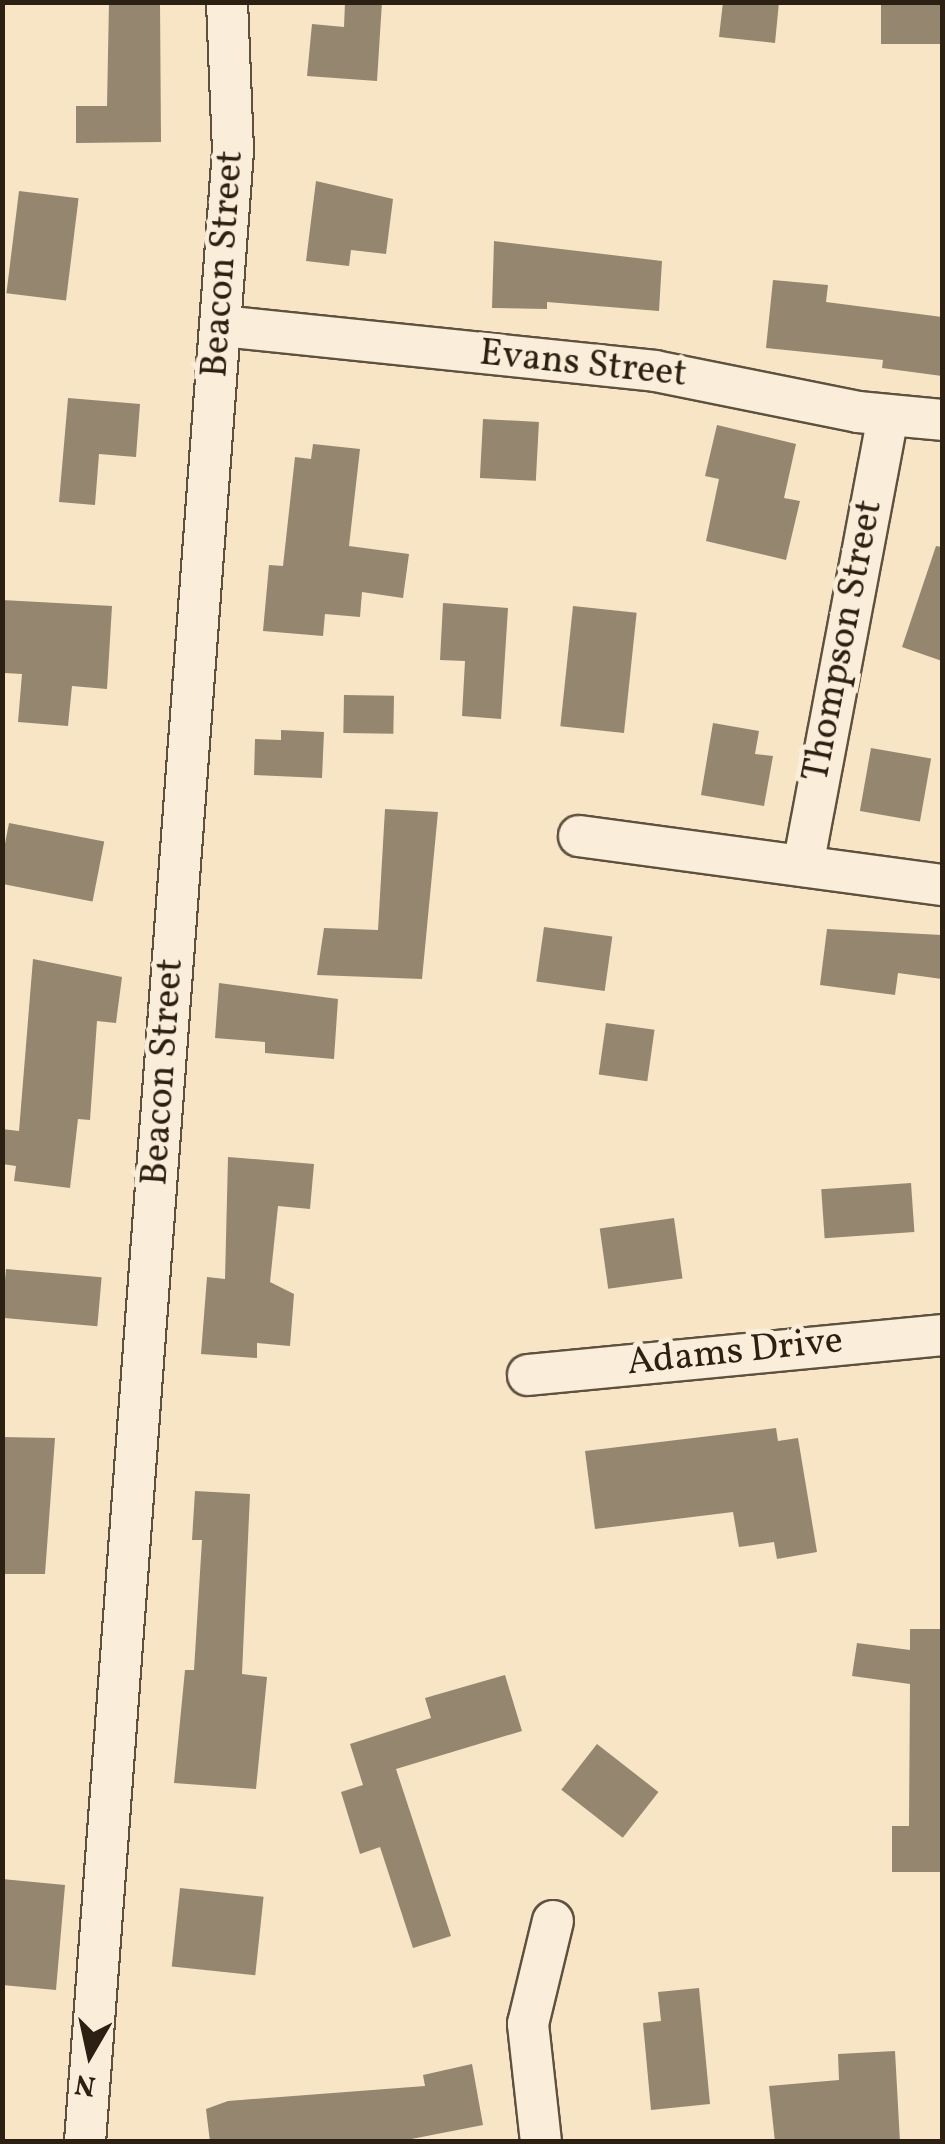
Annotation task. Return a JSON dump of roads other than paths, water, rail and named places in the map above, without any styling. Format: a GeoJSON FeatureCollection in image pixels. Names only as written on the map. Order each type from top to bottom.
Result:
{"type":"FeatureCollection","features":[{"type":"Feature","properties":{"kind":"street","name":"Beacon Street"},"geometry":{"type":"LineString","coordinates":[[85,2142],[221,326],[235,94],[227,2]]}},
{"type":"Feature","properties":{"kind":"street","name":"Evans Street"},"geometry":{"type":"LineString","coordinates":[[221,326],[655,371],[888,416],[942,420]]}},
{"type":"Feature","properties":{"kind":"street","name":"Thompson Street"},"geometry":{"type":"LineString","coordinates":[[803,866],[888,416]]}},
{"type":"Feature","properties":{"kind":"street"},"geometry":{"type":"LineString","coordinates":[[579,836],[942,885]]}},
{"type":"Feature","properties":{"kind":"street","name":"Adams Drive"},"geometry":{"type":"LineString","coordinates":[[528,1375],[942,1335]]}},
{"type":"Feature","properties":{"kind":"street"},"geometry":{"type":"LineString","coordinates":[[541,2142],[528,2024],[553,1921]]}}]}
